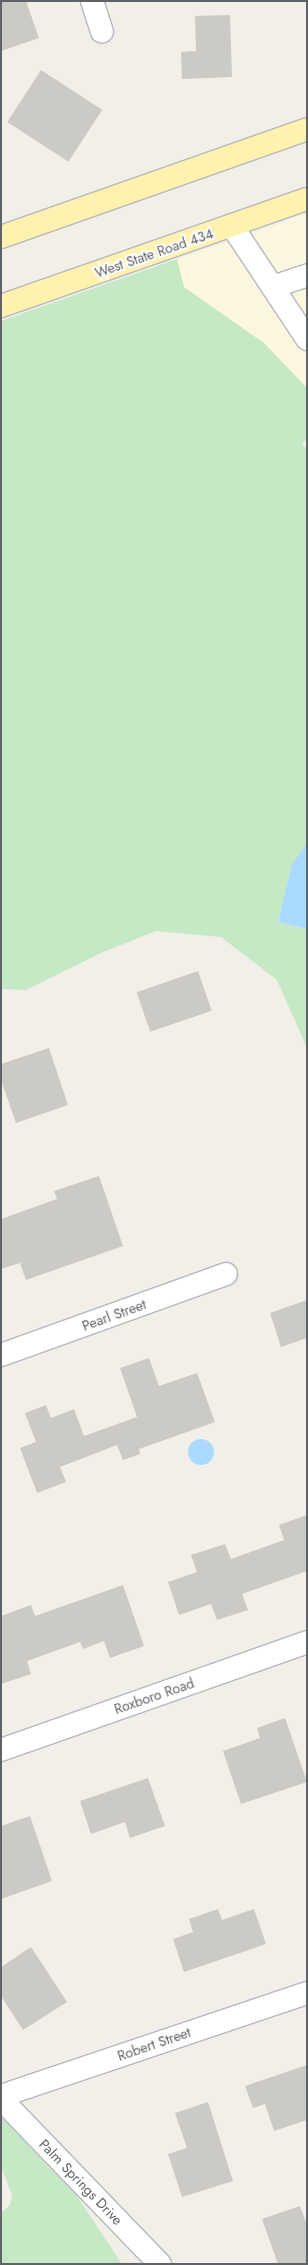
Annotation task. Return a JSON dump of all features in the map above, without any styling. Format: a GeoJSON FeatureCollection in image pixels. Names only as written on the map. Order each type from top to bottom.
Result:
{"type":"FeatureCollection","features":[{"type":"Feature","properties":{"kind":"main road"},"geometry":{"type":"LineString","coordinates":[[1,237],[307,129]]}},
{"type":"Feature","properties":{"kind":"main road","name":"West State Road 434"},"geometry":{"type":"LineString","coordinates":[[1,306],[307,199]]}},
{"type":"Feature","properties":{"kind":"street"},"geometry":{"type":"LineString","coordinates":[[92,1],[102,31]]}},
{"type":"Feature","properties":{"kind":"street"},"geometry":{"type":"LineString","coordinates":[[232,226],[307,339]]}},
{"type":"Feature","properties":{"kind":"street"},"geometry":{"type":"LineString","coordinates":[[272,287],[307,275]]}},
{"type":"Feature","properties":{"kind":"street","name":"Pearl Street"},"geometry":{"type":"LineString","coordinates":[[1,1355],[226,1274]]}},
{"type":"Feature","properties":{"kind":"street","name":"Roxboro Road"},"geometry":{"type":"LineString","coordinates":[[1,1750],[307,1642]]}},
{"type":"Feature","properties":{"kind":"street","name":"Robert Street"},"geometry":{"type":"LineString","coordinates":[[1,2096],[307,1993]]}},
{"type":"Feature","properties":{"kind":"street","name":"Palm Springs Drive"},"geometry":{"type":"LineString","coordinates":[[1,2099],[160,2264]]}},
{"type":"Feature","properties":{"kind":"shaded area"},"geometry":{"type":"Polygon","coordinates":[[[307,214],[307,388],[264,343],[184,287],[177,260],[307,214]]]}},
{"type":"Feature","properties":{"kind":"green space"},"geometry":{"type":"Polygon","coordinates":[[[177,259],[184,287],[264,343],[307,388],[307,439],[302,444],[307,449],[307,843],[292,864],[278,922],[307,929],[307,1048],[277,980],[221,937],[156,931],[101,953],[26,990],[1,989],[1,321],[177,259]]]}},
{"type":"Feature","properties":{"kind":"green space"},"geometry":{"type":"Polygon","coordinates":[[[1,2117],[76,2195],[122,2264],[1,2264],[1,2213],[10,2205],[12,2195],[1,2166],[1,2117]]]}},
{"type":"Feature","properties":{"kind":"water"},"geometry":{"type":"Polygon","coordinates":[[[307,843],[307,929],[278,922],[292,864],[307,843]]]}},
{"type":"Feature","properties":{"kind":"water"},"geometry":{"type":"Polygon","coordinates":[[[201,1439],[210,1443],[214,1452],[210,1461],[201,1465],[192,1461],[188,1452],[192,1443],[201,1439]]]}},
{"type":"Feature","properties":{"kind":"building"},"geometry":{"type":"Polygon","coordinates":[[[1,1],[26,1],[39,38],[1,51],[1,1]]]}},
{"type":"Feature","properties":{"kind":"building"},"geometry":{"type":"Polygon","coordinates":[[[230,15],[232,77],[182,79],[181,52],[196,51],[195,16],[230,15]]]}},
{"type":"Feature","properties":{"kind":"building"},"geometry":{"type":"Polygon","coordinates":[[[41,70],[102,110],[68,162],[7,122],[41,70]]]}},
{"type":"Feature","properties":{"kind":"building"},"geometry":{"type":"Polygon","coordinates":[[[198,971],[212,1011],[150,1032],[137,992],[198,971]]]}},
{"type":"Feature","properties":{"kind":"building"},"geometry":{"type":"Polygon","coordinates":[[[49,1048],[68,1105],[16,1123],[1,1080],[1,1064],[49,1048]]]}},
{"type":"Feature","properties":{"kind":"building"},"geometry":{"type":"Polygon","coordinates":[[[99,1176],[123,1246],[26,1280],[20,1263],[1,1269],[1,1219],[57,1199],[54,1191],[99,1176]]]}},
{"type":"Feature","properties":{"kind":"building"},"geometry":{"type":"Polygon","coordinates":[[[307,1300],[307,1338],[281,1347],[270,1313],[307,1300]]]}},
{"type":"Feature","properties":{"kind":"building"},"geometry":{"type":"Polygon","coordinates":[[[149,1358],[159,1386],[197,1373],[215,1422],[139,1449],[140,1454],[123,1460],[117,1445],[60,1467],[66,1482],[37,1493],[20,1448],[36,1442],[25,1413],[46,1405],[51,1418],[74,1409],[84,1436],[137,1417],[120,1368],[149,1358]]]}},
{"type":"Feature","properties":{"kind":"building"},"geometry":{"type":"Polygon","coordinates":[[[307,1515],[307,1571],[242,1594],[248,1610],[217,1620],[211,1604],[179,1615],[168,1582],[197,1572],[191,1555],[225,1544],[231,1559],[284,1540],[279,1525],[307,1515]]]}},
{"type":"Feature","properties":{"kind":"building"},"geometry":{"type":"Polygon","coordinates":[[[123,1585],[144,1646],[110,1658],[104,1641],[83,1649],[80,1642],[27,1661],[31,1674],[1,1684],[1,1616],[31,1605],[35,1616],[123,1585]]]}},
{"type":"Feature","properties":{"kind":"building"},"geometry":{"type":"Polygon","coordinates":[[[285,1718],[307,1782],[241,1804],[223,1751],[260,1738],[257,1728],[285,1718]]]}},
{"type":"Feature","properties":{"kind":"building"},"geometry":{"type":"Polygon","coordinates":[[[148,1778],[165,1826],[130,1838],[125,1822],[91,1834],[80,1801],[148,1778]]]}},
{"type":"Feature","properties":{"kind":"building"},"geometry":{"type":"Polygon","coordinates":[[[30,1816],[52,1881],[1,1899],[1,1826],[30,1816]]]}},
{"type":"Feature","properties":{"kind":"building"},"geometry":{"type":"Polygon","coordinates":[[[218,1909],[222,1920],[254,1909],[266,1944],[184,1972],[173,1939],[193,1932],[189,1919],[218,1909]]]}},
{"type":"Feature","properties":{"kind":"building"},"geometry":{"type":"Polygon","coordinates":[[[31,1947],[67,2002],[23,2030],[1,1996],[1,1967],[31,1947]]]}},
{"type":"Feature","properties":{"kind":"building"},"geometry":{"type":"Polygon","coordinates":[[[307,2065],[307,2120],[274,2131],[265,2104],[253,2108],[245,2086],[307,2065]]]}},
{"type":"Feature","properties":{"kind":"building"},"geometry":{"type":"Polygon","coordinates":[[[208,2102],[233,2181],[182,2197],[168,2154],[187,2148],[175,2113],[208,2102]]]}},
{"type":"Feature","properties":{"kind":"building"},"geometry":{"type":"Polygon","coordinates":[[[300,2206],[307,2225],[307,2264],[278,2264],[262,2219],[300,2206]]]}}]}
